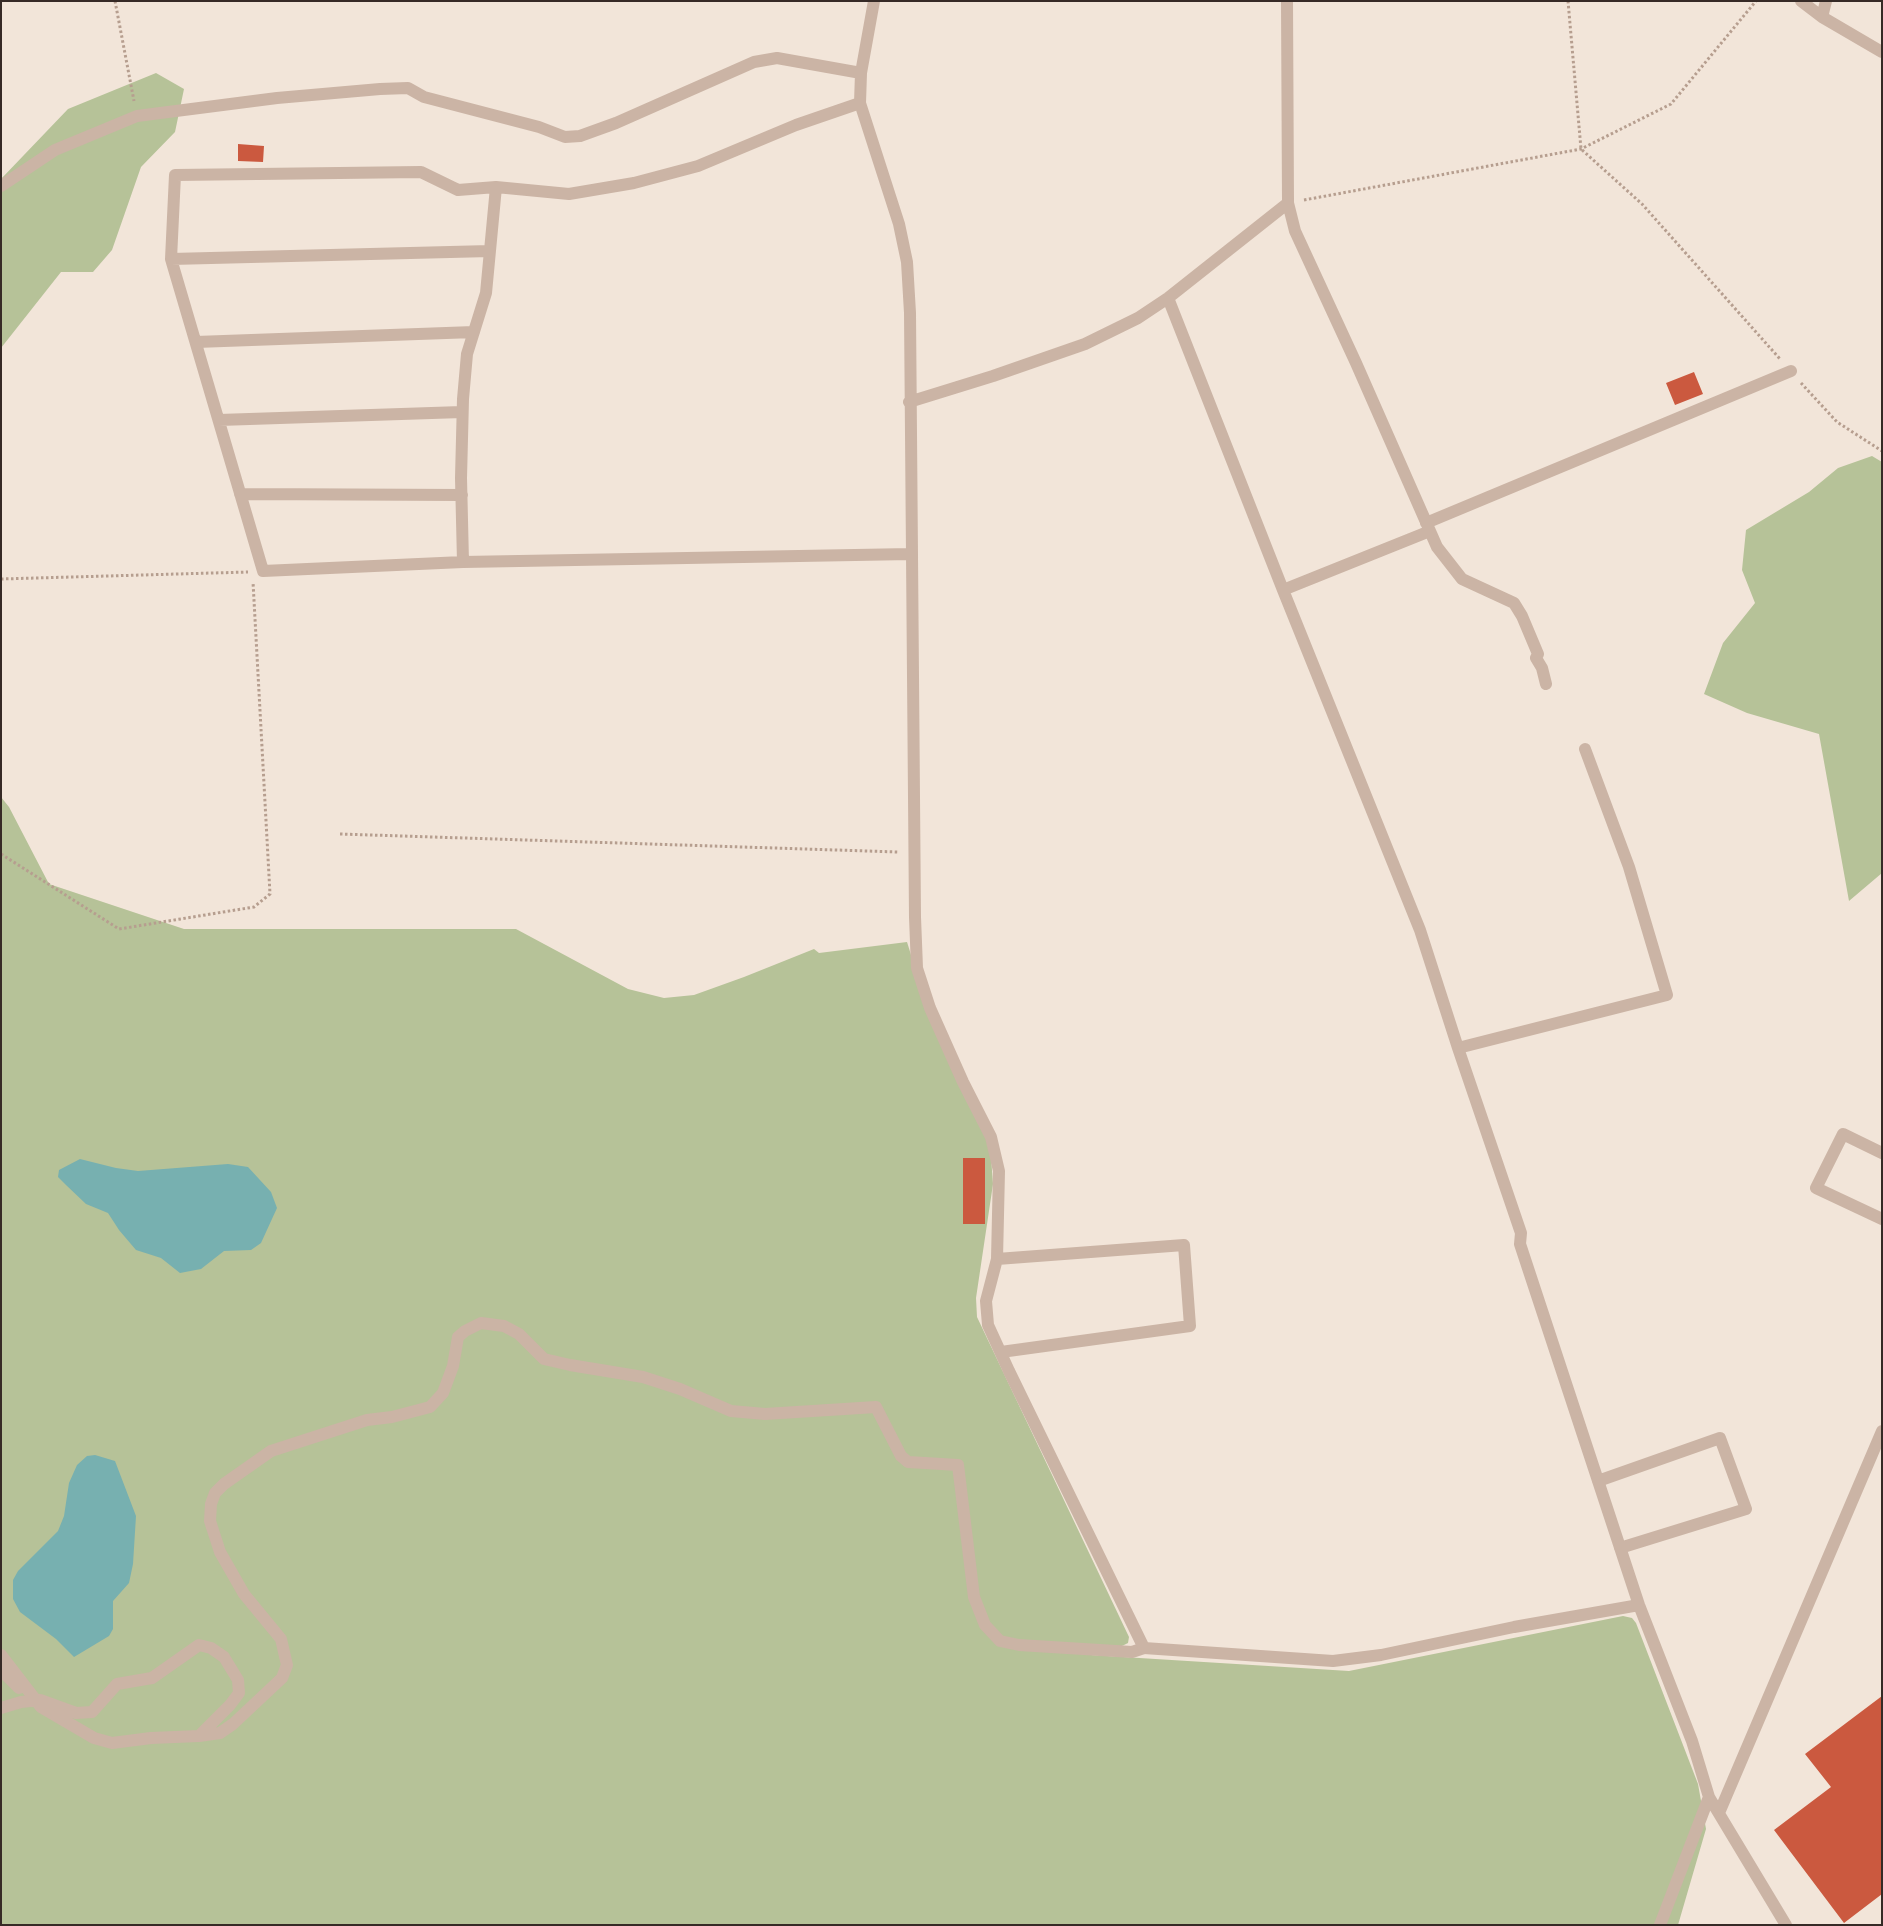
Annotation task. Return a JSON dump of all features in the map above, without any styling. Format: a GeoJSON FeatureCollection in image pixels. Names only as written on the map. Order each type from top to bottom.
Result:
{"type":"FeatureCollection","features":[{"type":"Feature","properties":{"kind":"street"},"geometry":{"type":"LineString","coordinates":[[874,1],[861,73],[860,103],[899,224],[907,262],[910,313],[909,402],[917,968],[930,1008],[963,1082],[991,1137],[999,1171],[997,1259],[986,1301],[988,1325],[1144,1648]]}},
{"type":"Feature","properties":{"kind":"street"},"geometry":{"type":"LineString","coordinates":[[1287,1],[1288,203],[1295,231],[1356,363],[1437,547],[1462,579],[1514,603],[1522,616],[1538,654],[1536,658],[1542,668],[1546,684]]}},
{"type":"Feature","properties":{"kind":"street"},"geometry":{"type":"LineString","coordinates":[[1801,1],[1822,17],[1882,52]]}},
{"type":"Feature","properties":{"kind":"street"},"geometry":{"type":"LineString","coordinates":[[1822,17],[1826,1]]}},
{"type":"Feature","properties":{"kind":"street"},"geometry":{"type":"LineString","coordinates":[[1,186],[55,150],[137,116],[277,98],[408,88],[424,97],[539,128],[565,137],[580,136],[616,122],[754,62],[777,58],[861,73]]}},
{"type":"Feature","properties":{"kind":"street"},"geometry":{"type":"LineString","coordinates":[[860,103],[796,125],[698,166],[634,183],[569,194],[496,187],[458,190],[421,172],[175,175],[171,259],[240,494],[258,571],[463,562],[911,554]]}},
{"type":"Feature","properties":{"kind":"street"},"geometry":{"type":"LineString","coordinates":[[463,562],[462,412],[467,354],[486,293],[496,187]]}},
{"type":"Feature","properties":{"kind":"street"},"geometry":{"type":"LineString","coordinates":[[909,402],[993,376],[1085,344],[1138,318],[1168,298],[1288,203]]}},
{"type":"Feature","properties":{"kind":"street"},"geometry":{"type":"LineString","coordinates":[[171,259],[490,251]]}},
{"type":"Feature","properties":{"kind":"street"},"geometry":{"type":"LineString","coordinates":[[1168,298],[1420,930],[1521,1233],[1520,1244],[1620,1548],[1639,1605],[1692,1741],[1709,1797],[1786,1925]]}},
{"type":"Feature","properties":{"kind":"street"},"geometry":{"type":"LineString","coordinates":[[196,342],[474,332]]}},
{"type":"Feature","properties":{"kind":"street"},"geometry":{"type":"LineString","coordinates":[[1283,590],[1791,371]]}},
{"type":"Feature","properties":{"kind":"street"},"geometry":{"type":"LineString","coordinates":[[218,420],[462,412]]}},
{"type":"Feature","properties":{"kind":"street"},"geometry":{"type":"LineString","coordinates":[[240,494],[462,494]]}},
{"type":"Feature","properties":{"kind":"street"},"geometry":{"type":"LineString","coordinates":[[1458,1048],[1667,994],[1629,867],[1585,748]]}},
{"type":"Feature","properties":{"kind":"street"},"geometry":{"type":"LineString","coordinates":[[1882,1153],[1843,1134],[1816,1188],[1882,1219]]}},
{"type":"Feature","properties":{"kind":"street"},"geometry":{"type":"LineString","coordinates":[[997,1259],[1184,1245],[1190,1326],[1002,1352]]}},
{"type":"Feature","properties":{"kind":"street"},"geometry":{"type":"LineString","coordinates":[[1,1670],[41,1707],[94,1738],[112,1744],[151,1738],[199,1736],[220,1732],[234,1724],[282,1678],[287,1665],[281,1639],[244,1594],[220,1552],[210,1521],[211,1504],[215,1493],[224,1484],[271,1451],[367,1420],[392,1417],[430,1407],[443,1393],[453,1366],[458,1337],[481,1323],[504,1326],[519,1334],[544,1359],[570,1366],[643,1377],[680,1389],[731,1411],[765,1414],[876,1407],[901,1456],[908,1462],[958,1465],[974,1598],[985,1625],[1000,1641],[1018,1645],[1132,1652],[1144,1648],[1334,1661],[1381,1655],[1514,1627],[1639,1605]]}},
{"type":"Feature","properties":{"kind":"street"},"geometry":{"type":"LineString","coordinates":[[1719,1813],[1882,1432]]}},
{"type":"Feature","properties":{"kind":"street"},"geometry":{"type":"LineString","coordinates":[[1598,1481],[1720,1438],[1746,1508],[1620,1548]]}},
{"type":"Feature","properties":{"kind":"street"},"geometry":{"type":"LineString","coordinates":[[1,1708],[34,1701],[76,1713],[92,1712],[117,1684],[152,1678],[199,1646],[212,1648],[224,1657],[238,1680],[239,1693],[230,1705],[199,1736]]}},
{"type":"Feature","properties":{"kind":"street"},"geometry":{"type":"LineString","coordinates":[[1,1655],[34,1701]]}},
{"type":"Feature","properties":{"kind":"street"},"geometry":{"type":"LineString","coordinates":[[1660,1925],[1709,1797]]}},
{"type":"Feature","properties":{"kind":"path"},"geometry":{"type":"LineString","coordinates":[[115,1],[137,116]]}},
{"type":"Feature","properties":{"kind":"path"},"geometry":{"type":"LineString","coordinates":[[1568,1],[1581,149],[1642,204],[1837,422],[1882,451]]}},
{"type":"Feature","properties":{"kind":"path"},"geometry":{"type":"LineString","coordinates":[[1288,203],[1581,149],[1671,104],[1756,1]]}},
{"type":"Feature","properties":{"kind":"path"},"geometry":{"type":"LineString","coordinates":[[1,579],[258,571],[270,894],[254,907],[119,929],[1,854]]}},
{"type":"Feature","properties":{"kind":"path"},"geometry":{"type":"LineString","coordinates":[[340,834],[914,852]]}},
{"type":"Feature","properties":{"kind":"green space"},"geometry":{"type":"Polygon","coordinates":[[[156,73],[184,89],[175,132],[141,167],[112,250],[93,272],[61,272],[1,348],[1,179],[68,109],[156,73]]]}},
{"type":"Feature","properties":{"kind":"green space"},"geometry":{"type":"Polygon","coordinates":[[[1872,456],[1882,462],[1882,873],[1849,901],[1819,734],[1747,713],[1704,694],[1723,643],[1755,603],[1742,570],[1746,530],[1809,492],[1838,468],[1872,456]]]}},
{"type":"Feature","properties":{"kind":"green space"},"geometry":{"type":"Polygon","coordinates":[[[1,797],[9,807],[49,884],[184,929],[516,929],[628,989],[664,998],[694,995],[814,949],[819,953],[907,942],[990,1143],[993,1184],[976,1298],[977,1317],[1129,1637],[1128,1643],[1120,1647],[1091,1655],[1349,1671],[1623,1616],[1632,1618],[1636,1623],[1698,1784],[1706,1829],[1678,1925],[1,1925],[1,797]]]}},
{"type":"Feature","properties":{"kind":"water"},"geometry":{"type":"Polygon","coordinates":[[[80,1159],[116,1168],[138,1171],[228,1164],[248,1167],[271,1192],[277,1208],[261,1243],[251,1250],[224,1251],[201,1269],[180,1273],[161,1258],[136,1250],[108,1213],[86,1204],[58,1177],[59,1170],[80,1159]]]}},
{"type":"Feature","properties":{"kind":"water"},"geometry":{"type":"Polygon","coordinates":[[[95,1455],[115,1461],[136,1516],[133,1564],[129,1583],[113,1601],[113,1629],[109,1636],[74,1657],[56,1639],[20,1612],[13,1599],[13,1580],[18,1571],[58,1531],[64,1516],[69,1483],[77,1465],[87,1456],[95,1455]]]}},
{"type":"Feature","properties":{"kind":"building"},"geometry":{"type":"Polygon","coordinates":[[[238,144],[264,146],[263,162],[238,161],[238,144]]]}},
{"type":"Feature","properties":{"kind":"building"},"geometry":{"type":"Polygon","coordinates":[[[1694,372],[1703,394],[1675,405],[1666,383],[1694,372]]]}},
{"type":"Feature","properties":{"kind":"building"},"geometry":{"type":"Polygon","coordinates":[[[963,1158],[985,1158],[985,1224],[963,1224],[963,1158]]]}},
{"type":"Feature","properties":{"kind":"building"},"geometry":{"type":"Polygon","coordinates":[[[1882,1696],[1882,1894],[1844,1923],[1774,1830],[1831,1787],[1805,1754],[1882,1696]]]}}]}
